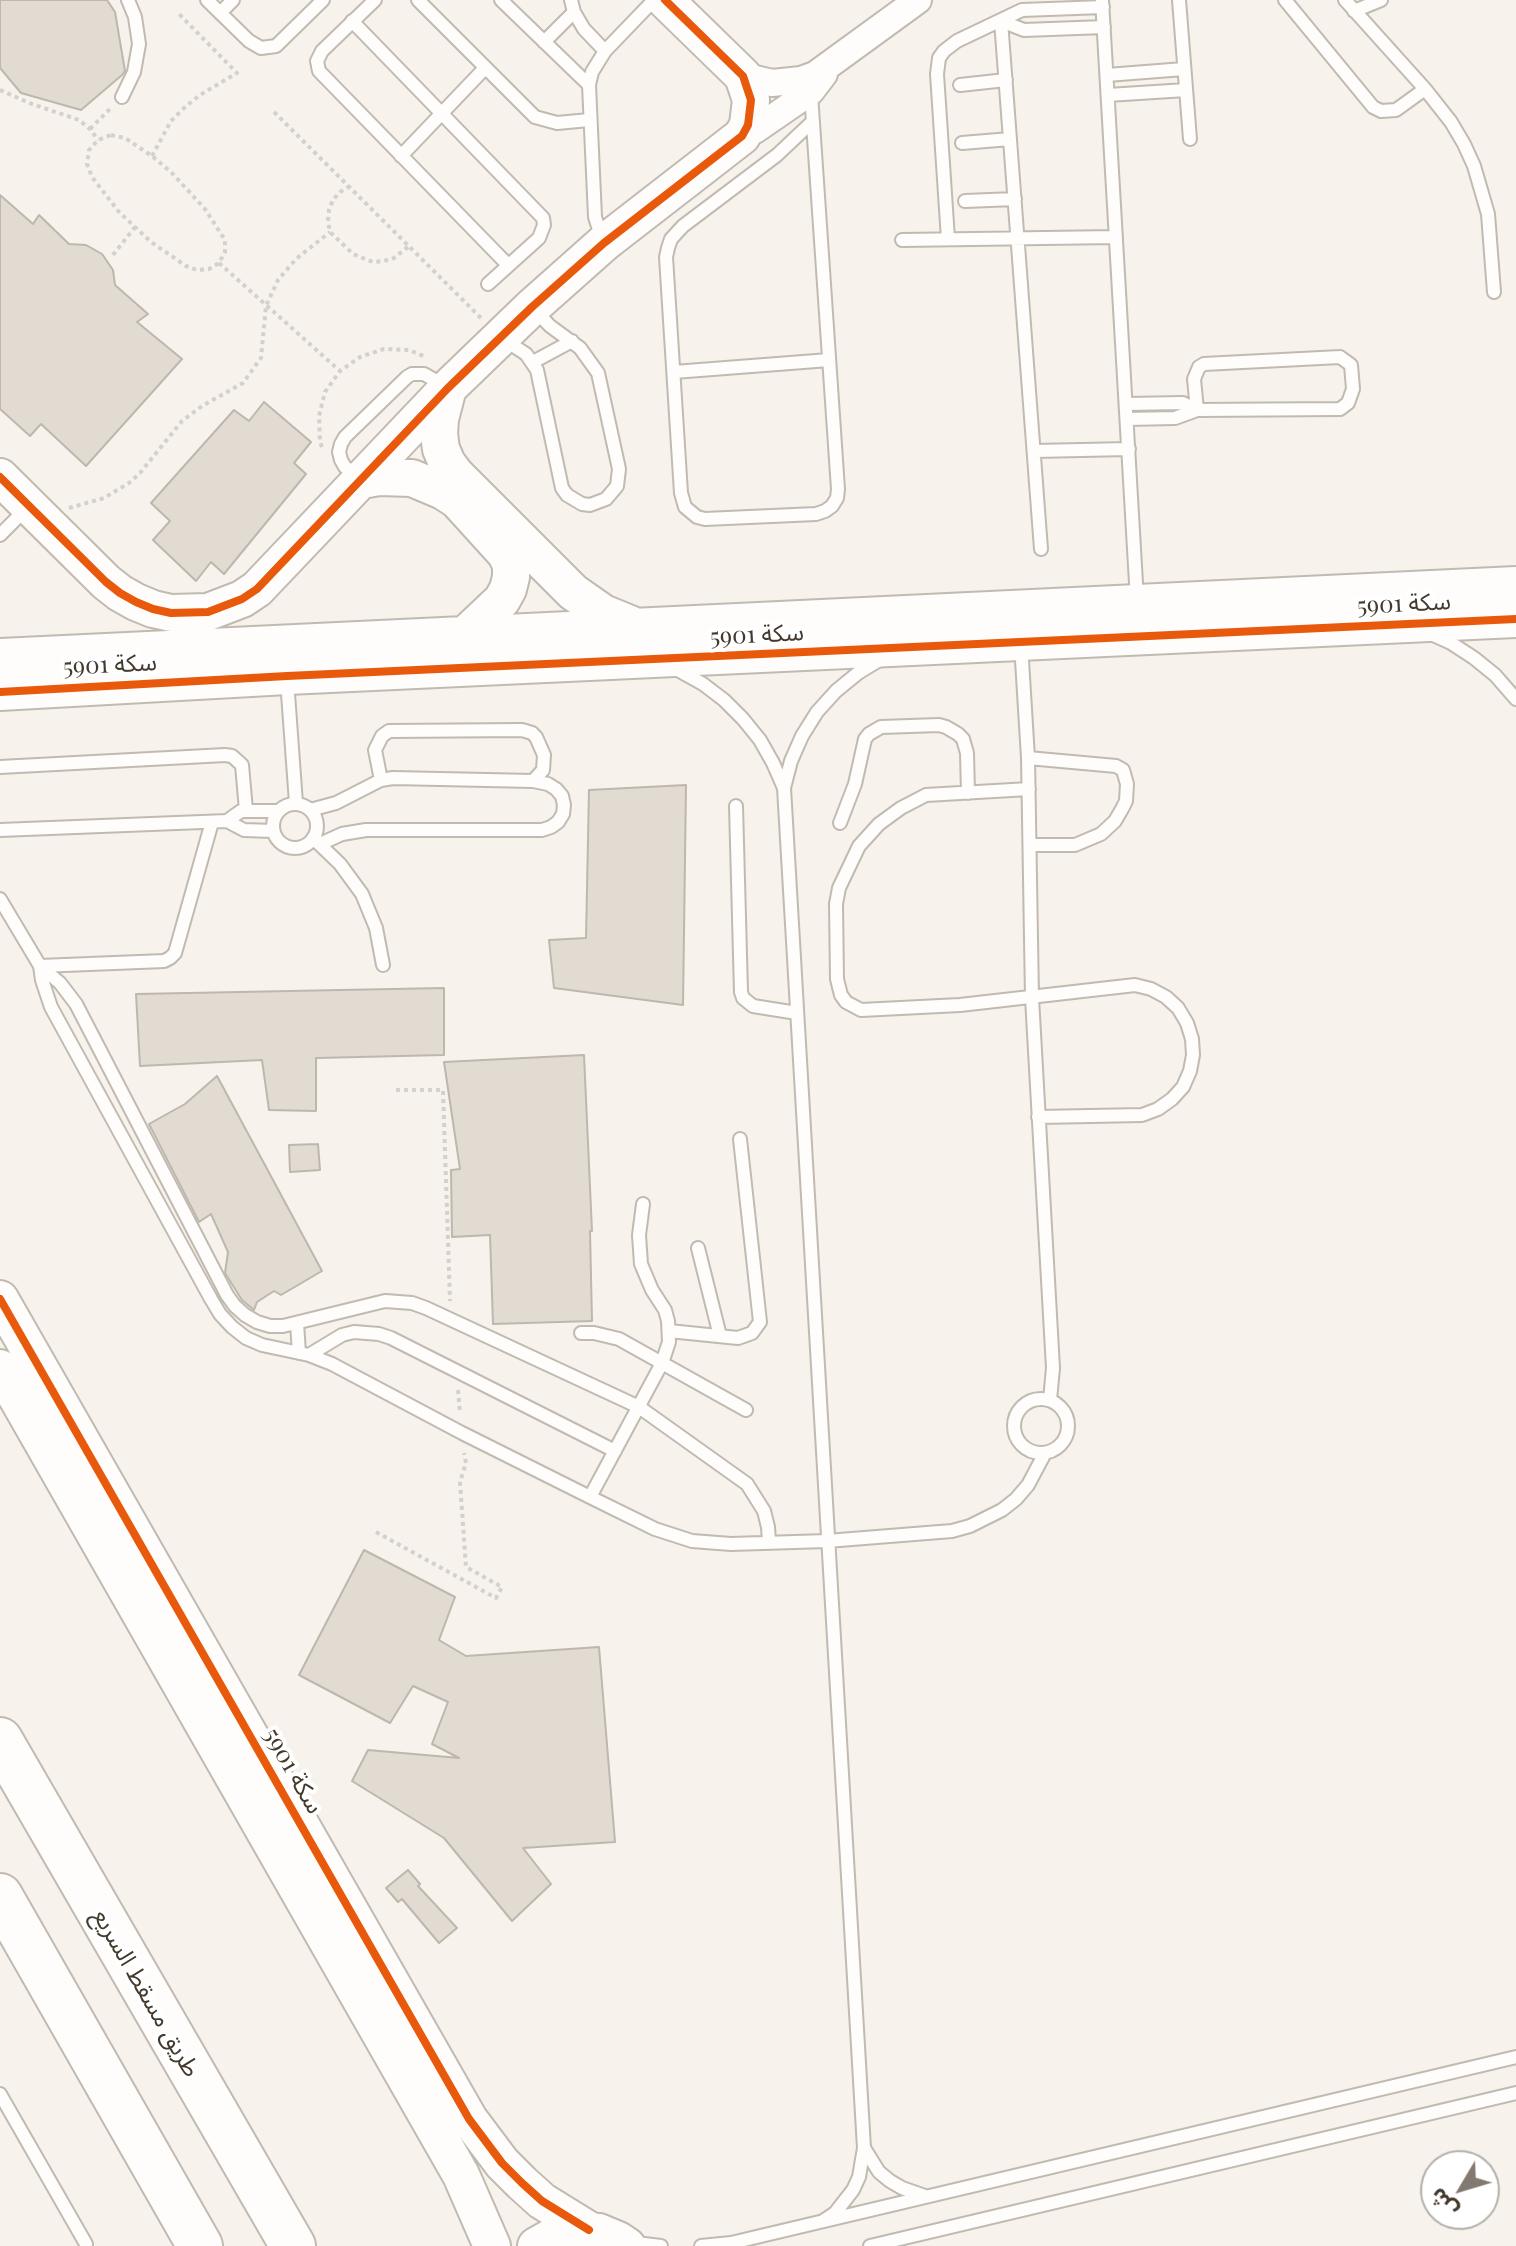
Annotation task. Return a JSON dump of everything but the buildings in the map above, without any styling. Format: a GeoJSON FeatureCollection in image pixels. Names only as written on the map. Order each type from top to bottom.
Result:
{"type":"FeatureCollection","features":[{"type":"Feature","properties":{"kind":"highway","name":"طريق مسقط السريع"},"geometry":{"type":"LineString","coordinates":[[0,1740],[293,2246]]}},
{"type":"Feature","properties":{"kind":"highway"},"geometry":{"type":"LineString","coordinates":[[0,1896],[200,2246]]}},
{"type":"Feature","properties":{"kind":"street"},"geometry":{"type":"LineString","coordinates":[[0,477],[106,582],[136,602],[171,613],[208,612],[234,603],[257,589],[448,388],[532,307],[604,243],[668,214],[742,136],[748,125],[751,100],[743,76],[665,0]]}},
{"type":"Feature","properties":{"kind":"street"},"geometry":{"type":"LineString","coordinates":[[743,76],[772,83],[801,80],[828,67],[918,0]]}},
{"type":"Feature","properties":{"kind":"street"},"geometry":{"type":"LineString","coordinates":[[742,136],[811,91],[828,67]]}},
{"type":"Feature","properties":{"kind":"street","name":"سكة 5901"},"geometry":{"type":"LineString","coordinates":[[448,388],[439,434],[441,449],[456,475],[573,592],[603,613],[635,626]]}},
{"type":"Feature","properties":{"kind":"street"},"geometry":{"type":"LineString","coordinates":[[362,480],[412,478],[443,491],[457,500],[506,554],[511,565],[508,589],[502,600],[466,634]]}},
{"type":"Feature","properties":{"kind":"street","name":"سكة 5901"},"geometry":{"type":"LineString","coordinates":[[0,657],[1516,585]]}},
{"type":"Feature","properties":{"kind":"street","name":"سكة 5901"},"geometry":{"type":"LineString","coordinates":[[0,692],[1516,619]]}},
{"type":"Feature","properties":{"kind":"street","name":"سكة 5901"},"geometry":{"type":"LineString","coordinates":[[0,1299],[469,2119],[502,2163],[542,2201],[612,2239]]}},
{"type":"Feature","properties":{"kind":"street"},"geometry":{"type":"LineString","coordinates":[[0,1368],[461,2175],[492,2246]]}},
{"type":"Feature","properties":{"kind":"street"},"geometry":{"type":"LineString","coordinates":[[536,2246],[559,2233],[574,2230],[612,2239]]}},
{"type":"Feature","properties":{"kind":"lane"},"geometry":{"type":"LineString","coordinates":[[122,97],[134,72],[139,44],[135,17],[128,0]]}},
{"type":"Feature","properties":{"kind":"lane"},"geometry":{"type":"LineString","coordinates":[[207,0],[254,46],[269,48],[276,46],[323,0]]}},
{"type":"Feature","properties":{"kind":"lane"},"geometry":{"type":"LineString","coordinates":[[220,13],[233,0]]}},
{"type":"Feature","properties":{"kind":"lane"},"geometry":{"type":"LineString","coordinates":[[375,0],[322,51],[317,66],[508,265]]}},
{"type":"Feature","properties":{"kind":"lane"},"geometry":{"type":"LineString","coordinates":[[418,0],[535,117],[557,123],[589,120]]}},
{"type":"Feature","properties":{"kind":"lane"},"geometry":{"type":"LineString","coordinates":[[501,0],[589,85]]}},
{"type":"Feature","properties":{"kind":"lane"},"geometry":{"type":"LineString","coordinates":[[604,243],[595,217],[589,85],[592,72],[605,51],[654,0]]}},
{"type":"Feature","properties":{"kind":"lane"},"geometry":{"type":"LineString","coordinates":[[1179,0],[1190,139]]}},
{"type":"Feature","properties":{"kind":"lane"},"geometry":{"type":"LineString","coordinates":[[1285,0],[1373,107],[1381,111],[1396,110],[1425,89]]}},
{"type":"Feature","properties":{"kind":"lane"},"geometry":{"type":"LineString","coordinates":[[1345,0],[1451,122],[1474,166],[1488,214],[1494,292]]}},
{"type":"Feature","properties":{"kind":"lane"},"geometry":{"type":"LineString","coordinates":[[1354,11],[1381,0]]}},
{"type":"Feature","properties":{"kind":"lane"},"geometry":{"type":"LineString","coordinates":[[948,239],[939,58],[950,45],[1022,10],[1103,4],[1137,603]]}},
{"type":"Feature","properties":{"kind":"lane"},"geometry":{"type":"LineString","coordinates":[[544,42],[573,6],[584,29],[605,51]]}},
{"type":"Feature","properties":{"kind":"lane"},"geometry":{"type":"LineString","coordinates":[[352,21],[543,218],[539,238],[488,284]]}},
{"type":"Feature","properties":{"kind":"lane"},"geometry":{"type":"LineString","coordinates":[[1001,21],[1024,30],[1104,27]]}},
{"type":"Feature","properties":{"kind":"lane"},"geometry":{"type":"LineString","coordinates":[[1001,21],[1041,549]]}},
{"type":"Feature","properties":{"kind":"lane"},"geometry":{"type":"LineString","coordinates":[[401,156],[485,68]]}},
{"type":"Feature","properties":{"kind":"lane"},"geometry":{"type":"LineString","coordinates":[[1107,75],[1184,69]]}},
{"type":"Feature","properties":{"kind":"lane"},"geometry":{"type":"LineString","coordinates":[[960,85],[1006,80]]}},
{"type":"Feature","properties":{"kind":"lane"},"geometry":{"type":"LineString","coordinates":[[1108,95],[1186,90]]}},
{"type":"Feature","properties":{"kind":"lane"},"geometry":{"type":"LineString","coordinates":[[811,91],[837,498],[832,506],[816,514],[705,519],[690,513],[681,493],[666,257],[671,239],[668,214],[777,155],[812,122]]}},
{"type":"Feature","properties":{"kind":"lane"},"geometry":{"type":"LineString","coordinates":[[962,143],[1010,139]]}},
{"type":"Feature","properties":{"kind":"lane"},"geometry":{"type":"LineString","coordinates":[[965,201],[1015,199]]}},
{"type":"Feature","properties":{"kind":"lane"},"geometry":{"type":"LineString","coordinates":[[902,240],[1116,237]]}},
{"type":"Feature","properties":{"kind":"lane"},"geometry":{"type":"LineString","coordinates":[[500,337],[533,362],[562,488],[574,500],[590,505],[599,503],[613,493],[619,469],[598,373],[587,355],[550,326],[532,307]]}},
{"type":"Feature","properties":{"kind":"lane"},"geometry":{"type":"LineString","coordinates":[[533,362],[572,341]]}},
{"type":"Feature","properties":{"kind":"lane"},"geometry":{"type":"LineString","coordinates":[[1127,419],[1175,418],[1197,410],[1340,409],[1353,394],[1352,369],[1348,361],[1340,357],[1204,364],[1195,372],[1197,410]]}},
{"type":"Feature","properties":{"kind":"lane"},"geometry":{"type":"LineString","coordinates":[[674,372],[829,360]]}},
{"type":"Feature","properties":{"kind":"lane"},"geometry":{"type":"LineString","coordinates":[[1126,404],[1183,403],[1197,410]]}},
{"type":"Feature","properties":{"kind":"lane"},"geometry":{"type":"LineString","coordinates":[[1034,451],[1129,449]]}},
{"type":"Feature","properties":{"kind":"lane"},"geometry":{"type":"LineString","coordinates":[[0,535],[39,516]]}},
{"type":"Feature","properties":{"kind":"lane"},"geometry":{"type":"LineString","coordinates":[[1402,624],[1451,643],[1474,658],[1495,675],[1516,699]]}},
{"type":"Feature","properties":{"kind":"lane"},"geometry":{"type":"LineString","coordinates":[[1021,643],[1029,789],[1032,998],[1053,1368],[1050,1400]]}},
{"type":"Feature","properties":{"kind":"lane"},"geometry":{"type":"LineString","coordinates":[[823,2221],[835,2213],[853,2190],[863,2163],[864,2148],[784,788],[797,748],[817,712],[858,673],[881,658],[907,648]]}},
{"type":"Feature","properties":{"kind":"lane"},"geometry":{"type":"LineString","coordinates":[[655,660],[703,684],[724,700],[760,740],[784,788]]}},
{"type":"Feature","properties":{"kind":"lane"},"geometry":{"type":"LineString","coordinates":[[287,676],[296,803]]}},
{"type":"Feature","properties":{"kind":"lane"},"geometry":{"type":"LineString","coordinates":[[840,823],[852,794],[865,739],[881,727],[939,725],[958,734],[967,753],[968,793]]}},
{"type":"Feature","properties":{"kind":"lane"},"geometry":{"type":"LineString","coordinates":[[381,780],[375,750],[382,736],[389,731],[522,730],[536,737],[544,755],[543,770],[533,781]]}},
{"type":"Feature","properties":{"kind":"lane"},"geometry":{"type":"LineString","coordinates":[[0,767],[232,756],[242,765],[246,810]]}},
{"type":"Feature","properties":{"kind":"lane"},"geometry":{"type":"LineString","coordinates":[[1028,758],[1116,766],[1123,770],[1127,784],[1122,809],[1101,834],[1075,845],[1030,845]]}},
{"type":"Feature","properties":{"kind":"lane"},"geometry":{"type":"LineString","coordinates":[[278,811],[273,831],[281,843],[295,848],[366,830],[542,830],[558,822],[564,805],[556,789],[533,781],[393,778],[381,780],[336,803],[310,810]]}},
{"type":"Feature","properties":{"kind":"lane"},"geometry":{"type":"LineString","coordinates":[[1029,789],[926,795],[879,824],[859,846],[844,874],[836,904],[838,987],[846,1002],[861,1010],[960,1005],[1135,985],[1166,997],[1178,1008],[1187,1023],[1193,1055],[1183,1087],[1172,1099],[1142,1115],[1038,1117]]}},
{"type":"Feature","properties":{"kind":"lane"},"geometry":{"type":"LineString","coordinates":[[227,821],[246,810],[278,811],[296,803],[310,810],[317,823],[316,841],[340,864],[362,894],[376,928],[383,965]]}},
{"type":"Feature","properties":{"kind":"lane"},"geometry":{"type":"LineString","coordinates":[[736,806],[741,992],[753,1006],[797,1013]]}},
{"type":"Feature","properties":{"kind":"lane"},"geometry":{"type":"LineString","coordinates":[[0,830],[227,821],[244,830],[273,831]]}},
{"type":"Feature","properties":{"kind":"lane"},"geometry":{"type":"LineString","coordinates":[[40,966],[164,961],[170,958],[175,953],[212,822]]}},
{"type":"Feature","properties":{"kind":"lane"},"geometry":{"type":"LineString","coordinates":[[0,899],[40,966],[60,983],[76,1004],[235,1306],[257,1322],[283,1326],[385,1301],[412,1303],[451,1319],[639,1407],[747,1484],[764,1511],[769,1542]]}},
{"type":"Feature","properties":{"kind":"lane"},"geometry":{"type":"LineString","coordinates":[[40,966],[51,1007],[220,1314],[246,1338],[332,1364],[655,1529],[692,1541],[721,1544],[827,1541],[952,1531],[986,1520],[1002,1510],[1028,1485],[1045,1453]]}},
{"type":"Feature","properties":{"kind":"lane"},"geometry":{"type":"LineString","coordinates":[[669,1331],[746,1336],[760,1322],[740,1139]]}},
{"type":"Feature","properties":{"kind":"lane"},"geometry":{"type":"LineString","coordinates":[[590,1497],[662,1363],[669,1342],[665,1310],[641,1264],[639,1235],[643,1204]]}},
{"type":"Feature","properties":{"kind":"lane"},"geometry":{"type":"LineString","coordinates":[[698,1248],[720,1336]]}},
{"type":"Feature","properties":{"kind":"lane"},"geometry":{"type":"LineString","coordinates":[[297,1323],[304,1354]]}},
{"type":"Feature","properties":{"kind":"lane"},"geometry":{"type":"LineString","coordinates":[[581,1333],[619,1339],[746,1410]]}},
{"type":"Feature","properties":{"kind":"lane"},"geometry":{"type":"LineString","coordinates":[[304,1354],[342,1335],[379,1334],[615,1451]]}},
{"type":"Feature","properties":{"kind":"lane"},"geometry":{"type":"LineString","coordinates":[[1031,1400],[1050,1400],[1065,1413],[1068,1433],[1055,1450],[1035,1453],[1019,1442],[1015,1433],[1016,1413],[1031,1400]]}},
{"type":"Feature","properties":{"kind":"lane"},"geometry":{"type":"LineString","coordinates":[[701,2246],[731,2243],[1516,2057]]}},
{"type":"Feature","properties":{"kind":"lane"},"geometry":{"type":"LineString","coordinates":[[0,2094],[86,2244]]}},
{"type":"Feature","properties":{"kind":"lane"},"geometry":{"type":"LineString","coordinates":[[870,2246],[1502,2095],[1516,2096]]}},
{"type":"Feature","properties":{"kind":"lane"},"geometry":{"type":"LineString","coordinates":[[864,2148],[879,2172],[890,2181],[915,2194],[929,2197]]}},
{"type":"Feature","properties":{"kind":"lane"},"geometry":{"type":"LineString","coordinates":[[612,2239],[661,2246]]}},
{"type":"Feature","properties":{"kind":"path"},"geometry":{"type":"LineString","coordinates":[[152,156],[171,121],[185,107],[237,73],[177,12]]}},
{"type":"Feature","properties":{"kind":"path"},"geometry":{"type":"LineString","coordinates":[[0,90],[79,120],[98,140]]}},
{"type":"Feature","properties":{"kind":"path"},"geometry":{"type":"LineString","coordinates":[[90,129],[122,97]]}},
{"type":"Feature","properties":{"kind":"path"},"geometry":{"type":"LineString","coordinates":[[274,112],[500,337]]}},
{"type":"Feature","properties":{"kind":"path"},"geometry":{"type":"LineString","coordinates":[[111,135],[125,138],[152,156],[189,190],[220,229],[225,240],[225,252],[219,263],[209,269],[197,270],[186,266],[151,242],[119,212],[92,177],[87,164],[89,150],[98,140],[111,135]]}},
{"type":"Feature","properties":{"kind":"path"},"geometry":{"type":"LineString","coordinates":[[350,186],[333,200],[329,210],[330,232],[353,254],[373,262],[394,258],[409,246]]}},
{"type":"Feature","properties":{"kind":"path"},"geometry":{"type":"LineString","coordinates":[[113,255],[135,227]]}},
{"type":"Feature","properties":{"kind":"path"},"geometry":{"type":"LineString","coordinates":[[39,516],[104,498],[129,483],[182,421],[243,383],[261,358],[266,306],[278,280],[286,269],[330,232]]}},
{"type":"Feature","properties":{"kind":"path"},"geometry":{"type":"LineString","coordinates":[[219,263],[340,371]]}},
{"type":"Feature","properties":{"kind":"cycle path"},"geometry":{"type":"LineString","coordinates":[[0,477],[106,582],[136,602],[171,613],[208,612],[242,599],[257,589],[448,388],[532,307],[604,243],[742,136],[748,125],[751,100],[743,76],[665,0]]}},
{"type":"Feature","properties":{"kind":"cycle path"},"geometry":{"type":"LineString","coordinates":[[0,692],[1516,619]]}},
{"type":"Feature","properties":{"kind":"cycle path"},"geometry":{"type":"LineString","coordinates":[[0,1299],[469,2119],[502,2163],[522,2183],[542,2201],[589,2230]]}}]}
